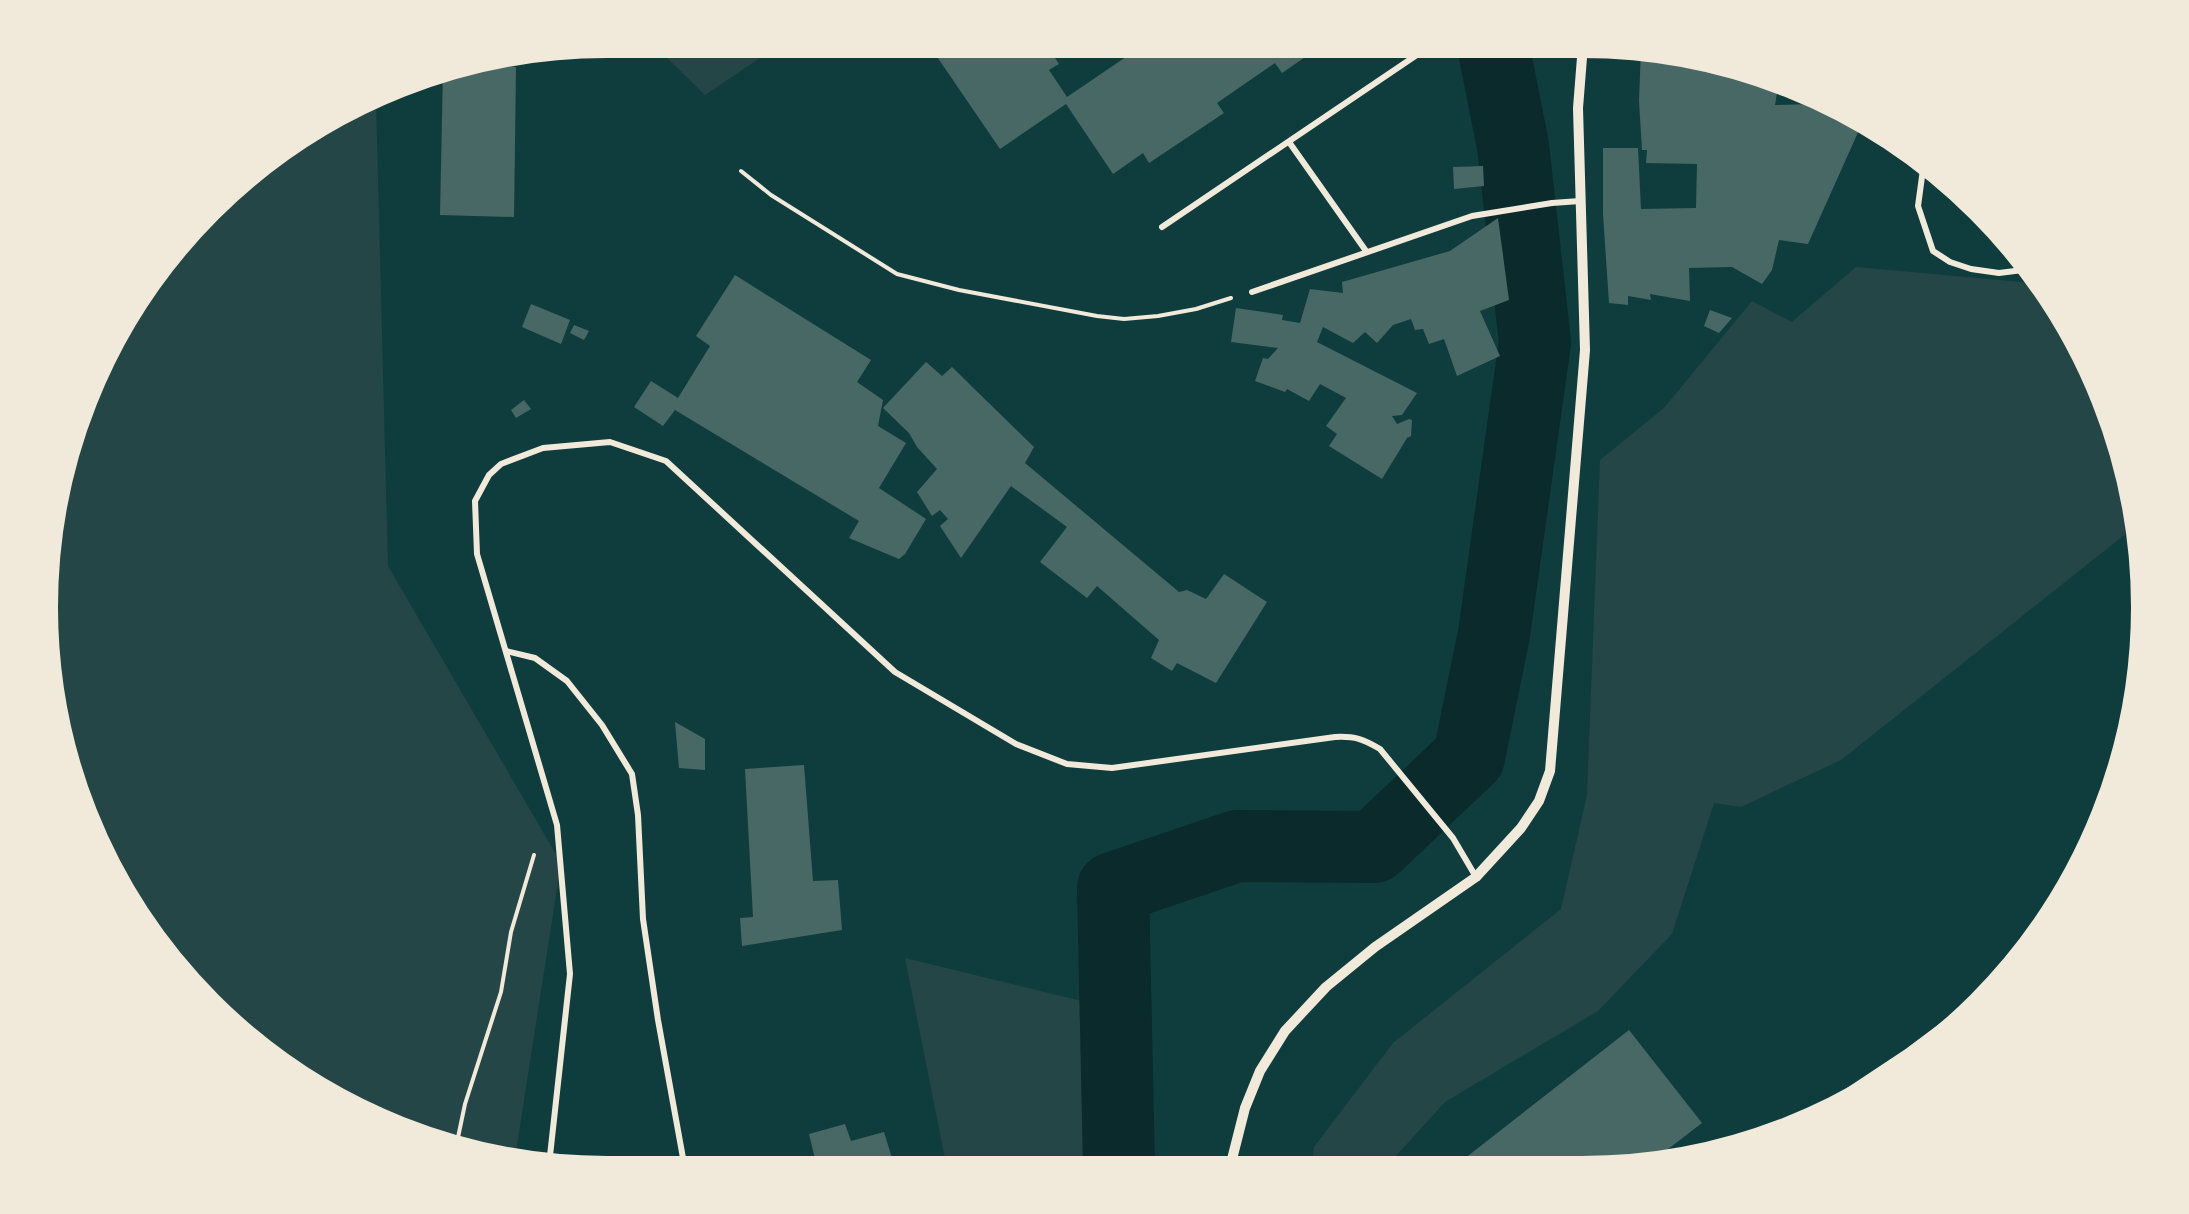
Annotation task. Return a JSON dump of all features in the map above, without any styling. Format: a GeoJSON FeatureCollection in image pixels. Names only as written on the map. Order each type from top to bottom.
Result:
{"type":"FeatureCollection","features":[{"type":"Feature","properties":{"kind":"street"},"geometry":{"type":"LineString","coordinates":[[1162,227],[1422,54]]}},
{"type":"Feature","properties":{"kind":"street"},"geometry":{"type":"LineString","coordinates":[[1232,1160],[1245,1108],[1260,1071],[1285,1031],[1326,987],[1375,947],[1476,877],[1521,828],[1539,801],[1550,771],[1585,350],[1578,108],[1582,54]]}},
{"type":"Feature","properties":{"kind":"street"},"geometry":{"type":"LineString","coordinates":[[1289,142],[1366,251]]}},
{"type":"Feature","properties":{"kind":"street"},"geometry":{"type":"LineString","coordinates":[[1923,171],[1918,206],[1933,251],[1950,262],[1971,269],[1999,273],[2021,270]]}},
{"type":"Feature","properties":{"kind":"street"},"geometry":{"type":"LineString","coordinates":[[1252,292],[1472,216],[1552,203],[1580,201]]}},
{"type":"Feature","properties":{"kind":"street"},"geometry":{"type":"LineString","coordinates":[[550,1157],[570,974],[557,825],[477,554],[475,501],[489,475],[501,464],[543,448],[610,442],[666,461],[894,672],[1016,744],[1067,764],[1112,768],[1355,736],[1380,749],[1453,838],[1476,877]]}},
{"type":"Feature","properties":{"kind":"street"},"geometry":{"type":"LineString","coordinates":[[506,651],[536,658],[567,681],[602,725],[632,774],[638,815],[644,919],[658,1020],[683,1160]]}},
{"type":"Feature","properties":{"kind":"lane"},"geometry":{"type":"LineString","coordinates":[[1834,1099],[1908,1050],[1957,1013]]}},
{"type":"Feature","properties":{"kind":"path"},"geometry":{"type":"LineString","coordinates":[[741,171],[771,195],[897,274],[959,290],[1124,319],[1196,309],[1252,292]]}},
{"type":"Feature","properties":{"kind":"path"},"geometry":{"type":"LineString","coordinates":[[458,1139],[465,1104],[501,992],[511,932],[541,831],[557,825]]}},
{"type":"Feature","properties":{"kind":"shaded area"},"geometry":{"type":"Polygon","coordinates":[[[663,54],[765,54],[705,95],[663,54]]]}},
{"type":"Feature","properties":{"kind":"shaded area"},"geometry":{"type":"Polygon","coordinates":[[[376,105],[388,566],[561,863],[516,1152],[464,1141],[395,1118],[330,1086],[270,1046],[216,998],[168,944],[128,884],[96,819],[73,750],[65,715],[55,643],[55,571],[65,499],[73,464],[83,429],[111,362],[128,330],[168,270],[216,216],[270,168],[300,147],[330,128],[376,105]]]}},
{"type":"Feature","properties":{"kind":"shaded area"},"geometry":{"type":"Polygon","coordinates":[[[1856,267],[2030,283],[2061,331],[2093,395],[2116,464],[2129,531],[1841,760],[1741,807],[1714,803],[1672,934],[1598,1011],[1445,1102],[1392,1160],[1313,1160],[1314,1147],[1393,1043],[1561,909],[1587,795],[1600,460],[1664,408],[1752,301],[1792,322],[1856,267]]]}},
{"type":"Feature","properties":{"kind":"shaded area"},"geometry":{"type":"Polygon","coordinates":[[[905,958],[1151,1018],[1123,1160],[945,1160],[905,958]]]}},
{"type":"Feature","properties":{"kind":"building"},"geometry":{"type":"Polygon","coordinates":[[[935,54],[1052,54],[1059,64],[1049,70],[1067,97],[1130,54],[1310,54],[1282,73],[1275,63],[1217,103],[1224,113],[1149,163],[1143,153],[1113,174],[1066,104],[1000,149],[935,54]]]}},
{"type":"Feature","properties":{"kind":"building"},"geometry":{"type":"Polygon","coordinates":[[[1641,58],[1654,59],[1690,65],[1760,83],[1778,90],[1775,105],[1812,104],[1860,129],[1808,244],[1779,240],[1772,270],[1762,284],[1732,267],[1689,268],[1690,301],[1650,294],[1651,300],[1628,296],[1628,305],[1609,303],[1603,214],[1603,148],[1638,148],[1641,209],[1696,208],[1697,164],[1646,163],[1647,150],[1642,150],[1639,101],[1641,58]]]}},
{"type":"Feature","properties":{"kind":"building"},"geometry":{"type":"Polygon","coordinates":[[[493,66],[516,67],[514,217],[440,215],[443,79],[493,66]]]}},
{"type":"Feature","properties":{"kind":"building"},"geometry":{"type":"Polygon","coordinates":[[[1483,166],[1484,186],[1454,189],[1453,167],[1483,166]]]}},
{"type":"Feature","properties":{"kind":"building"},"geometry":{"type":"Polygon","coordinates":[[[1498,218],[1509,300],[1480,311],[1500,356],[1457,376],[1444,339],[1429,344],[1423,329],[1415,330],[1411,319],[1393,325],[1377,343],[1365,332],[1353,343],[1323,327],[1317,342],[1417,393],[1402,415],[1392,416],[1397,424],[1412,420],[1411,436],[1407,438],[1382,479],[1329,446],[1337,434],[1326,426],[1346,398],[1320,384],[1309,401],[1287,389],[1285,392],[1255,381],[1263,358],[1268,359],[1278,348],[1231,342],[1236,308],[1283,315],[1282,320],[1300,323],[1310,289],[1343,293],[1342,282],[1450,251],[1498,218]]]}},
{"type":"Feature","properties":{"kind":"building"},"geometry":{"type":"Polygon","coordinates":[[[735,275],[871,360],[857,382],[883,400],[878,426],[906,443],[879,488],[926,519],[905,554],[899,559],[849,538],[859,521],[675,410],[663,426],[634,407],[651,381],[678,398],[710,346],[696,336],[735,275]]]}},
{"type":"Feature","properties":{"kind":"building"},"geometry":{"type":"Polygon","coordinates":[[[531,304],[570,320],[561,344],[522,327],[531,304]]]}},
{"type":"Feature","properties":{"kind":"building"},"geometry":{"type":"Polygon","coordinates":[[[1710,310],[1732,318],[1719,333],[1704,326],[1710,310]]]}},
{"type":"Feature","properties":{"kind":"building"},"geometry":{"type":"Polygon","coordinates":[[[574,325],[589,331],[584,340],[570,333],[574,325]]]}},
{"type":"Feature","properties":{"kind":"building"},"geometry":{"type":"Polygon","coordinates":[[[926,362],[942,376],[952,367],[1034,447],[1025,463],[1179,592],[1187,590],[1206,599],[1224,574],[1267,602],[1216,683],[1177,663],[1172,671],[1151,658],[1159,640],[1097,586],[1087,598],[1040,562],[1067,527],[1011,486],[961,558],[940,526],[948,519],[940,510],[932,516],[917,492],[937,469],[917,447],[909,433],[883,408],[926,362]]]}},
{"type":"Feature","properties":{"kind":"building"},"geometry":{"type":"Polygon","coordinates":[[[524,400],[531,409],[516,418],[511,410],[524,400]]]}},
{"type":"Feature","properties":{"kind":"building"},"geometry":{"type":"Polygon","coordinates":[[[675,722],[705,739],[705,770],[679,768],[675,722]]]}},
{"type":"Feature","properties":{"kind":"building"},"geometry":{"type":"Polygon","coordinates":[[[804,765],[813,881],[838,880],[842,930],[742,946],[740,918],[753,917],[745,769],[804,765]]]}},
{"type":"Feature","properties":{"kind":"building"},"geometry":{"type":"Polygon","coordinates":[[[1629,1030],[1702,1123],[1662,1154],[1654,1155],[1582,1160],[1463,1160],[1629,1030]]]}},
{"type":"Feature","properties":{"kind":"building"},"geometry":{"type":"Polygon","coordinates":[[[845,1124],[851,1141],[884,1132],[893,1160],[815,1160],[809,1134],[845,1124]]]}},
{"type":"Feature","properties":{"kind":"waterway"},"geometry":{"type":"LineString","coordinates":[[1119,1160],[1113,888],[1237,846],[1374,847],[1469,757],[1494,634],[1535,342],[1513,146],[1495,54]]}}]}
